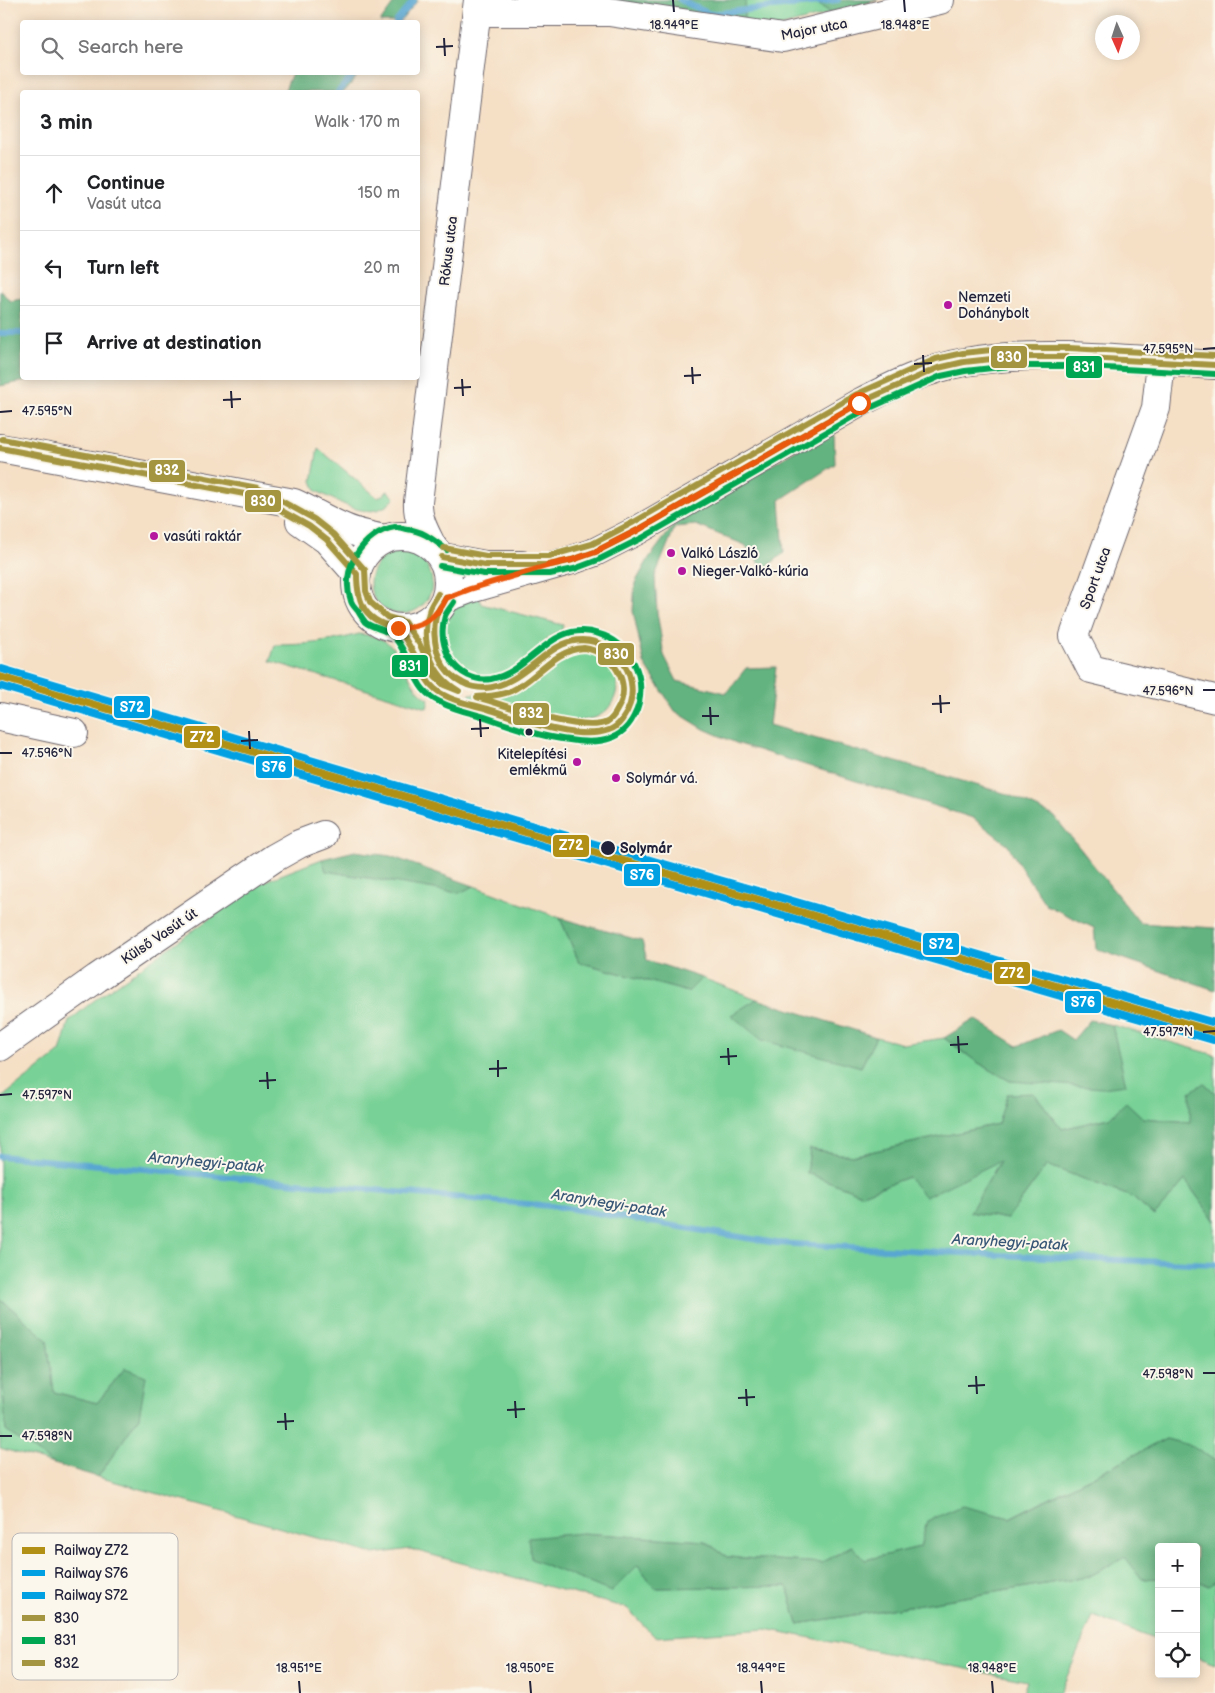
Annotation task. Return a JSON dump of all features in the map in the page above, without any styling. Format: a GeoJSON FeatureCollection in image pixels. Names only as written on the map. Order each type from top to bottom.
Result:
{"type":"FeatureCollection","features":[{"type":"Feature","properties":{"kind":"street","name":"Major utca"},"geometry":{"type":"LineString","coordinates":[[478,6],[609,12],[783,38],[940,0]]}},
{"type":"Feature","properties":{"kind":"street","name":"Rókus utca"},"geometry":{"type":"LineString","coordinates":[[437,552],[422,526],[418,502],[478,6]]}},
{"type":"Feature","properties":{"kind":"street"},"geometry":{"type":"LineString","coordinates":[[446,598],[595,552],[638,530],[859,403],[884,390],[938,368],[964,362],[1010,357],[1069,357],[1215,366]]}},
{"type":"Feature","properties":{"kind":"street","name":"Sport utca"},"geometry":{"type":"LineString","coordinates":[[1161,362],[1156,408],[1074,636],[1091,669],[1215,698]]}},
{"type":"Feature","properties":{"kind":"street"},"geometry":{"type":"LineString","coordinates":[[0,448],[294,503],[313,511],[338,526],[356,533],[389,538],[404,536],[419,539],[437,552],[485,565],[550,565]]}},
{"type":"Feature","properties":{"kind":"street"},"geometry":{"type":"LineString","coordinates":[[255,496],[310,526],[327,540],[356,574]]}},
{"type":"Feature","properties":{"kind":"street","name":"Rókus utca"},"geometry":{"type":"LineString","coordinates":[[389,538],[407,523],[418,502]]}},
{"type":"Feature","properties":{"kind":"street"},"geometry":{"type":"LineString","coordinates":[[389,538],[366,553],[356,574],[357,594],[363,608],[373,618],[383,624],[398,628],[409,628],[429,620],[437,613],[446,598],[449,586],[448,575],[437,552]]}},
{"type":"Feature","properties":{"kind":"street"},"geometry":{"type":"LineString","coordinates":[[0,717],[74,733]]}},
{"type":"Feature","properties":{"kind":"street","name":"Külső Vasút út"},"geometry":{"type":"LineString","coordinates":[[0,1047],[97,978],[274,858],[299,844],[323,835]]}},
{"type":"Feature","properties":{"kind":"green space"},"geometry":{"type":"Polygon","coordinates":[[[396,0],[418,0],[402,20],[381,20],[396,0]]]}},
{"type":"Feature","properties":{"kind":"green space"},"geometry":{"type":"Polygon","coordinates":[[[590,0],[746,0],[743,24],[590,0]]]}},
{"type":"Feature","properties":{"kind":"green space"},"geometry":{"type":"Polygon","coordinates":[[[746,0],[812,0],[831,13],[779,27],[743,24],[746,0]]]}},
{"type":"Feature","properties":{"kind":"green space"},"geometry":{"type":"Polygon","coordinates":[[[812,0],[878,0],[831,13],[812,0]]]}},
{"type":"Feature","properties":{"kind":"green space"},"geometry":{"type":"Polygon","coordinates":[[[291,75],[358,75],[346,90],[285,90],[291,75]]]}},
{"type":"Feature","properties":{"kind":"green space"},"geometry":{"type":"Polygon","coordinates":[[[0,290],[10,301],[20,299],[20,380],[31,380],[0,386],[0,290]]]}},
{"type":"Feature","properties":{"kind":"green space"},"geometry":{"type":"Polygon","coordinates":[[[834,428],[835,464],[780,500],[784,553],[764,569],[745,545],[696,525],[675,527],[655,576],[657,612],[664,655],[677,681],[726,693],[746,668],[776,667],[769,725],[1007,794],[1054,816],[1140,923],[1215,928],[1215,990],[1096,949],[1094,928],[1046,905],[1007,844],[973,818],[736,743],[704,729],[675,711],[644,663],[633,611],[635,583],[649,558],[677,521],[834,428]]]}},
{"type":"Feature","properties":{"kind":"green space"},"geometry":{"type":"Polygon","coordinates":[[[318,448],[378,498],[388,491],[395,498],[386,506],[377,510],[367,511],[347,506],[316,491],[312,481],[318,448]]]}},
{"type":"Feature","properties":{"kind":"green space"},"geometry":{"type":"Polygon","coordinates":[[[395,552],[407,552],[423,561],[430,571],[432,583],[430,595],[423,605],[407,614],[395,614],[384,609],[375,600],[370,589],[370,577],[375,566],[384,557],[395,552]]]}},
{"type":"Feature","properties":{"kind":"green space"},"geometry":{"type":"Polygon","coordinates":[[[478,595],[481,604],[563,625],[562,630],[547,639],[529,661],[515,670],[486,678],[475,677],[465,673],[456,667],[449,658],[442,638],[443,627],[449,612],[478,595]]]}},
{"type":"Feature","properties":{"kind":"green space"},"geometry":{"type":"Polygon","coordinates":[[[359,634],[376,637],[388,643],[402,661],[412,682],[429,699],[427,708],[270,661],[275,645],[317,642],[359,634]]]}},
{"type":"Feature","properties":{"kind":"green space"},"geometry":{"type":"Polygon","coordinates":[[[585,649],[599,653],[606,658],[616,674],[616,693],[607,710],[599,716],[575,721],[544,719],[513,712],[469,698],[470,694],[485,694],[514,689],[527,683],[565,653],[585,649]]]}},
{"type":"Feature","properties":{"kind":"green space"},"geometry":{"type":"Polygon","coordinates":[[[355,851],[390,856],[474,886],[459,893],[326,871],[322,859],[355,851]]]}},
{"type":"Feature","properties":{"kind":"green space"},"geometry":{"type":"Polygon","coordinates":[[[322,859],[326,871],[459,893],[474,886],[560,918],[579,962],[688,992],[702,978],[757,999],[732,1015],[861,1067],[876,1037],[903,1044],[944,1038],[977,1062],[1010,1081],[1125,1085],[1112,1025],[1215,1055],[1215,1093],[1204,1083],[1190,1122],[1143,1118],[1126,1103],[1109,1118],[1062,1129],[1034,1093],[998,1124],[852,1156],[810,1149],[807,1173],[862,1194],[908,1177],[1001,1160],[970,1212],[1007,1219],[1047,1165],[1132,1197],[1154,1216],[1185,1180],[1215,1221],[1215,1461],[1193,1446],[1166,1439],[1009,1518],[962,1507],[927,1521],[920,1547],[865,1560],[851,1546],[822,1563],[727,1557],[705,1541],[581,1533],[638,1565],[655,1588],[787,1586],[798,1624],[1088,1577],[1126,1557],[1142,1579],[1155,1578],[1155,1639],[1093,1616],[1060,1693],[1023,1693],[1027,1681],[766,1629],[655,1637],[627,1608],[410,1549],[374,1554],[98,1477],[139,1417],[125,1368],[97,1403],[54,1392],[47,1340],[0,1298],[0,1099],[60,1052],[69,1021],[92,1002],[260,883],[322,859]]]}},
{"type":"Feature","properties":{"kind":"green space"},"geometry":{"type":"Polygon","coordinates":[[[560,918],[642,941],[647,960],[702,978],[688,992],[579,962],[560,918]]]}},
{"type":"Feature","properties":{"kind":"green space"},"geometry":{"type":"Polygon","coordinates":[[[757,999],[876,1037],[861,1067],[762,1040],[731,1015],[757,999]]]}},
{"type":"Feature","properties":{"kind":"green space"},"geometry":{"type":"Polygon","coordinates":[[[975,1019],[1018,1046],[1058,1030],[1073,1040],[1090,1020],[1112,1025],[1126,1085],[1102,1088],[1010,1081],[977,1062],[944,1038],[975,1019]]]}},
{"type":"Feature","properties":{"kind":"green space"},"geometry":{"type":"Polygon","coordinates":[[[1204,1083],[1215,1093],[1215,1221],[1185,1180],[1154,1216],[1132,1197],[1047,1165],[1007,1219],[970,1212],[1000,1161],[925,1197],[908,1177],[862,1194],[807,1173],[810,1149],[852,1156],[998,1124],[1007,1094],[1034,1093],[1062,1129],[1109,1118],[1126,1102],[1143,1118],[1190,1122],[1190,1092],[1204,1083]]]}},
{"type":"Feature","properties":{"kind":"green space"},"geometry":{"type":"Polygon","coordinates":[[[0,1298],[47,1340],[54,1392],[97,1403],[125,1368],[146,1376],[139,1417],[98,1477],[54,1464],[6,1431],[0,1347],[0,1298]]]}},
{"type":"Feature","properties":{"kind":"green space"},"geometry":{"type":"Polygon","coordinates":[[[0,1347],[6,1431],[54,1464],[0,1448],[0,1347]]]}},
{"type":"Feature","properties":{"kind":"green space"},"geometry":{"type":"Polygon","coordinates":[[[1166,1439],[1193,1446],[1215,1461],[1215,1581],[1209,1586],[1200,1582],[1200,1543],[1155,1543],[1155,1578],[1142,1579],[1125,1557],[1088,1577],[798,1624],[787,1586],[655,1588],[638,1565],[611,1592],[531,1559],[528,1538],[581,1533],[705,1541],[727,1557],[822,1563],[852,1546],[865,1560],[920,1547],[927,1521],[962,1506],[1010,1518],[1166,1439]]]}},
{"type":"Feature","properties":{"kind":"green space"},"geometry":{"type":"Polygon","coordinates":[[[1215,1581],[1215,1664],[1200,1658],[1200,1582],[1208,1586],[1215,1581]]]}},
{"type":"Feature","properties":{"kind":"waterway"},"geometry":{"type":"LineString","coordinates":[[398,20],[414,0]]}},
{"type":"Feature","properties":{"kind":"waterway"},"geometry":{"type":"LineString","coordinates":[[680,0],[710,14],[838,0]]}},
{"type":"Feature","properties":{"kind":"waterway"},"geometry":{"type":"LineString","coordinates":[[340,90],[353,75]]}},
{"type":"Feature","properties":{"kind":"waterway"},"geometry":{"type":"LineString","coordinates":[[0,333],[20,333]]}},
{"type":"Feature","properties":{"kind":"waterway","name":"Aranyhegyi-patak"},"geometry":{"type":"LineString","coordinates":[[0,1156],[561,1207],[776,1243],[1215,1264]]}},
{"type":"Feature","properties":{"kind":"rail line","name":"S72"},"geometry":{"type":"LineString","coordinates":[[2,669],[588,842],[1215,1023]]}},
{"type":"Feature","properties":{"kind":"rail line","name":"Z72"},"geometry":{"type":"LineString","coordinates":[[0,677],[586,850],[1215,1032]]}},
{"type":"Feature","properties":{"kind":"rail line","name":"S76"},"geometry":{"type":"LineString","coordinates":[[0,686],[584,858],[1213,1040]]}},
{"type":"Feature","properties":{"kind":"transit line","name":"832"},"geometry":{"type":"LineString","coordinates":[[444,548],[486,556],[549,556],[592,544],[634,522],[855,395],[936,359],[963,353],[1010,348],[1069,348],[1215,356]]}},
{"type":"Feature","properties":{"kind":"transit line","name":"830"},"geometry":{"type":"LineString","coordinates":[[442,557],[485,565],[550,565],[595,552],[638,530],[859,403],[938,368],[964,362],[1010,357],[1069,357],[1215,365]]}},
{"type":"Feature","properties":{"kind":"transit line","name":"831"},"geometry":{"type":"LineString","coordinates":[[440,566],[484,574],[550,574],[574,569],[598,560],[642,538],[863,411],[941,376],[965,371],[1010,366],[1069,366],[1215,374]]}},
{"type":"Feature","properties":{"kind":"transit line","name":"832"},"geometry":{"type":"LineString","coordinates":[[2,439],[258,488],[314,519],[333,534],[365,570],[366,591],[370,602],[387,617],[404,622],[420,645],[435,677],[444,685],[459,691],[441,676],[430,657],[427,646],[426,635],[430,607],[438,594]]}},
{"type":"Feature","properties":{"kind":"transit line","name":"830"},"geometry":{"type":"LineString","coordinates":[[0,448],[255,496],[309,526],[327,540],[357,574],[359,595],[366,610],[378,621],[398,628],[428,681],[441,693],[460,702],[548,728],[565,731],[596,733],[609,730],[616,726],[625,716],[631,699],[632,687],[630,676],[617,655],[607,647],[595,642],[579,640],[565,643],[552,650],[514,678],[500,685],[485,688],[476,687],[456,679],[446,670],[442,663],[435,642],[434,628],[436,616],[446,598]]}},
{"type":"Feature","properties":{"kind":"transit line","name":"831"},"geometry":{"type":"LineString","coordinates":[[447,550],[433,539],[414,530],[395,527],[383,530],[373,536],[356,554],[348,577],[348,589],[352,604],[365,622],[389,633],[397,640],[405,653],[415,677],[427,693],[446,705],[513,727],[556,738],[579,741],[601,741],[619,734],[634,716],[640,696],[640,682],[637,669],[627,653],[615,641],[599,634],[582,631],[567,633],[554,639],[518,667],[505,674],[491,679],[479,679],[468,676],[452,661],[446,651],[443,640],[445,616],[454,602]]}},
{"type":"Feature","properties":{"kind":"transit line","name":"832"},"geometry":{"type":"LineString","coordinates":[[584,648],[594,651],[611,662],[621,680],[623,689],[622,700],[614,715],[607,722],[595,725],[562,721],[523,712],[477,697],[499,695],[511,691],[529,680],[554,659],[573,650],[584,648]]}},
{"type":"Feature","properties":{"kind":"place","name":"Nemzeti Dohánybolt"},"geometry":{"type":"Point","coordinates":[948,305]}},
{"type":"Feature","properties":{"kind":"place","name":"vasúti raktár"},"geometry":{"type":"Point","coordinates":[154,536]}},
{"type":"Feature","properties":{"kind":"place","name":"Valkó László"},"geometry":{"type":"Point","coordinates":[671,553]}},
{"type":"Feature","properties":{"kind":"place","name":"Nieger-Valkó-kúria"},"geometry":{"type":"Point","coordinates":[682,571]}},
{"type":"Feature","properties":{"kind":"place","name":"Kitelepítési emlékmű"},"geometry":{"type":"Point","coordinates":[577,762]}},
{"type":"Feature","properties":{"kind":"place","name":"Solymár vá."},"geometry":{"type":"Point","coordinates":[616,778]}},
{"type":"Feature","properties":{"kind":"place","name":"Solymár"},"geometry":{"type":"Point","coordinates":[608,848]}},
{"type":"Feature","properties":{"kind":"route"},"geometry":{"type":"LineString","coordinates":[[398,628],[409,628],[429,620],[437,613],[446,598],[470,589],[595,552],[638,530],[859,403]]}}]}
